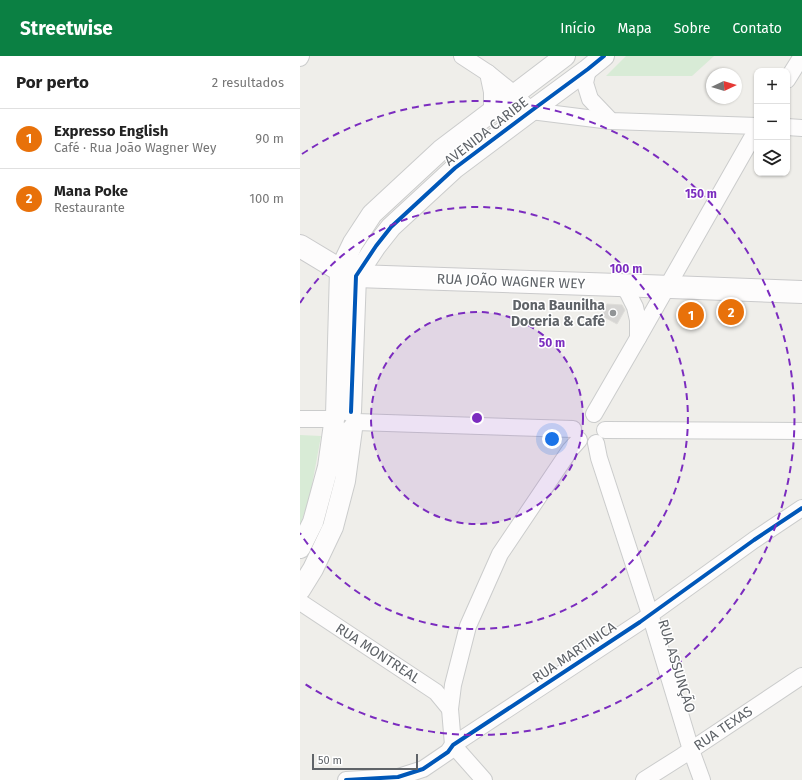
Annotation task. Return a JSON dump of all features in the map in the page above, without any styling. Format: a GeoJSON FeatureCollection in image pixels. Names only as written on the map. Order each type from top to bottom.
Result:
{"type":"FeatureCollection","features":[{"type":"Feature","properties":{"kind":"main road","name":"RUA JOÃO WAGNER WEY"},"geometry":{"type":"LineString","coordinates":[[300,246],[348,273],[802,292]]}},
{"type":"Feature","properties":{"kind":"street"},"geometry":{"type":"LineString","coordinates":[[462,56],[488,73],[531,110],[611,121],[754,128]]}},
{"type":"Feature","properties":{"kind":"street","name":"AVENIDA CARIBE"},"geometry":{"type":"LineString","coordinates":[[300,590],[313,570],[333,528],[345,481],[344,420],[348,273],[353,243],[372,214],[441,150],[565,56]]}},
{"type":"Feature","properties":{"kind":"street","name":"AVENIDA CARIBE"},"geometry":{"type":"LineString","coordinates":[[348,273],[376,246],[391,227],[455,168],[604,56]]}},
{"type":"Feature","properties":{"kind":"street"},"geometry":{"type":"LineString","coordinates":[[790,75],[802,56]]}},
{"type":"Feature","properties":{"kind":"street"},"geometry":{"type":"LineString","coordinates":[[588,69],[585,83],[590,99],[611,121]]}},
{"type":"Feature","properties":{"kind":"street"},"geometry":{"type":"LineString","coordinates":[[488,73],[492,92],[492,111]]}},
{"type":"Feature","properties":{"kind":"street"},"geometry":{"type":"LineString","coordinates":[[790,127],[802,128]]}},
{"type":"Feature","properties":{"kind":"street"},"geometry":{"type":"LineString","coordinates":[[594,414],[754,133]]}},
{"type":"Feature","properties":{"kind":"street"},"geometry":{"type":"LineString","coordinates":[[618,285],[627,291],[635,307],[638,320],[638,338]]}},
{"type":"Feature","properties":{"kind":"street"},"geometry":{"type":"LineString","coordinates":[[484,780],[453,745],[450,709],[453,685],[468,626],[500,554],[570,450],[576,435],[576,420],[579,416],[589,413],[599,416],[602,420],[604,425],[600,437],[591,444],[581,442],[576,435]]}},
{"type":"Feature","properties":{"kind":"street"},"geometry":{"type":"LineString","coordinates":[[300,418],[576,435]]}},
{"type":"Feature","properties":{"kind":"street","name":"AVENIDA CARIBE"},"geometry":{"type":"LineString","coordinates":[[300,548],[313,522],[328,467],[344,420]]}},
{"type":"Feature","properties":{"kind":"street"},"geometry":{"type":"LineString","coordinates":[[600,437],[802,431]]}},
{"type":"Feature","properties":{"kind":"street","name":"RUA ASSUNÇÃO"},"geometry":{"type":"LineString","coordinates":[[600,437],[599,458],[650,614],[691,750],[702,780]]}},
{"type":"Feature","properties":{"kind":"street","name":"RUA MARTINICA"},"geometry":{"type":"LineString","coordinates":[[346,780],[398,777],[423,769],[448,752],[453,745],[640,622],[754,540],[802,508]]}},
{"type":"Feature","properties":{"kind":"street","name":"RUA MONTREAL"},"geometry":{"type":"LineString","coordinates":[[300,602],[436,692],[450,709]]}},
{"type":"Feature","properties":{"kind":"street","name":"RUA TEXAS"},"geometry":{"type":"LineString","coordinates":[[644,780],[802,676]]}},
{"type":"Feature","properties":{"kind":"green space"},"geometry":{"type":"Polygon","coordinates":[[[626,56],[714,56],[692,76],[606,76],[626,56]]]}},
{"type":"Feature","properties":{"kind":"green space"},"geometry":{"type":"Polygon","coordinates":[[[300,435],[321,436],[310,496],[300,526],[300,435]]]}},
{"type":"Feature","properties":{"kind":"building","name":"Dona Baunilha Doceria & Café"},"geometry":{"type":"Polygon","coordinates":[[[607,304],[622,305],[625,310],[617,324],[602,316],[607,304]]]}},
{"type":"Feature","properties":{"kind":"cycle path"},"geometry":{"type":"LineString","coordinates":[[351,412],[356,276],[376,246],[391,227],[455,168],[604,56]]}},
{"type":"Feature","properties":{"kind":"cycle path"},"geometry":{"type":"LineString","coordinates":[[346,780],[398,777],[423,769],[448,752],[453,745],[640,622],[754,540],[802,508]]}},
{"type":"Feature","properties":{"kind":"place","name":"Mana Poke"},"geometry":{"type":"Point","coordinates":[731,312]}},
{"type":"Feature","properties":{"kind":"place","name":"Dona Baunilha Doceria & Café"},"geometry":{"type":"Point","coordinates":[613,313]}},
{"type":"Feature","properties":{"kind":"place","name":"Expresso English"},"geometry":{"type":"Point","coordinates":[691,315]}}]}
